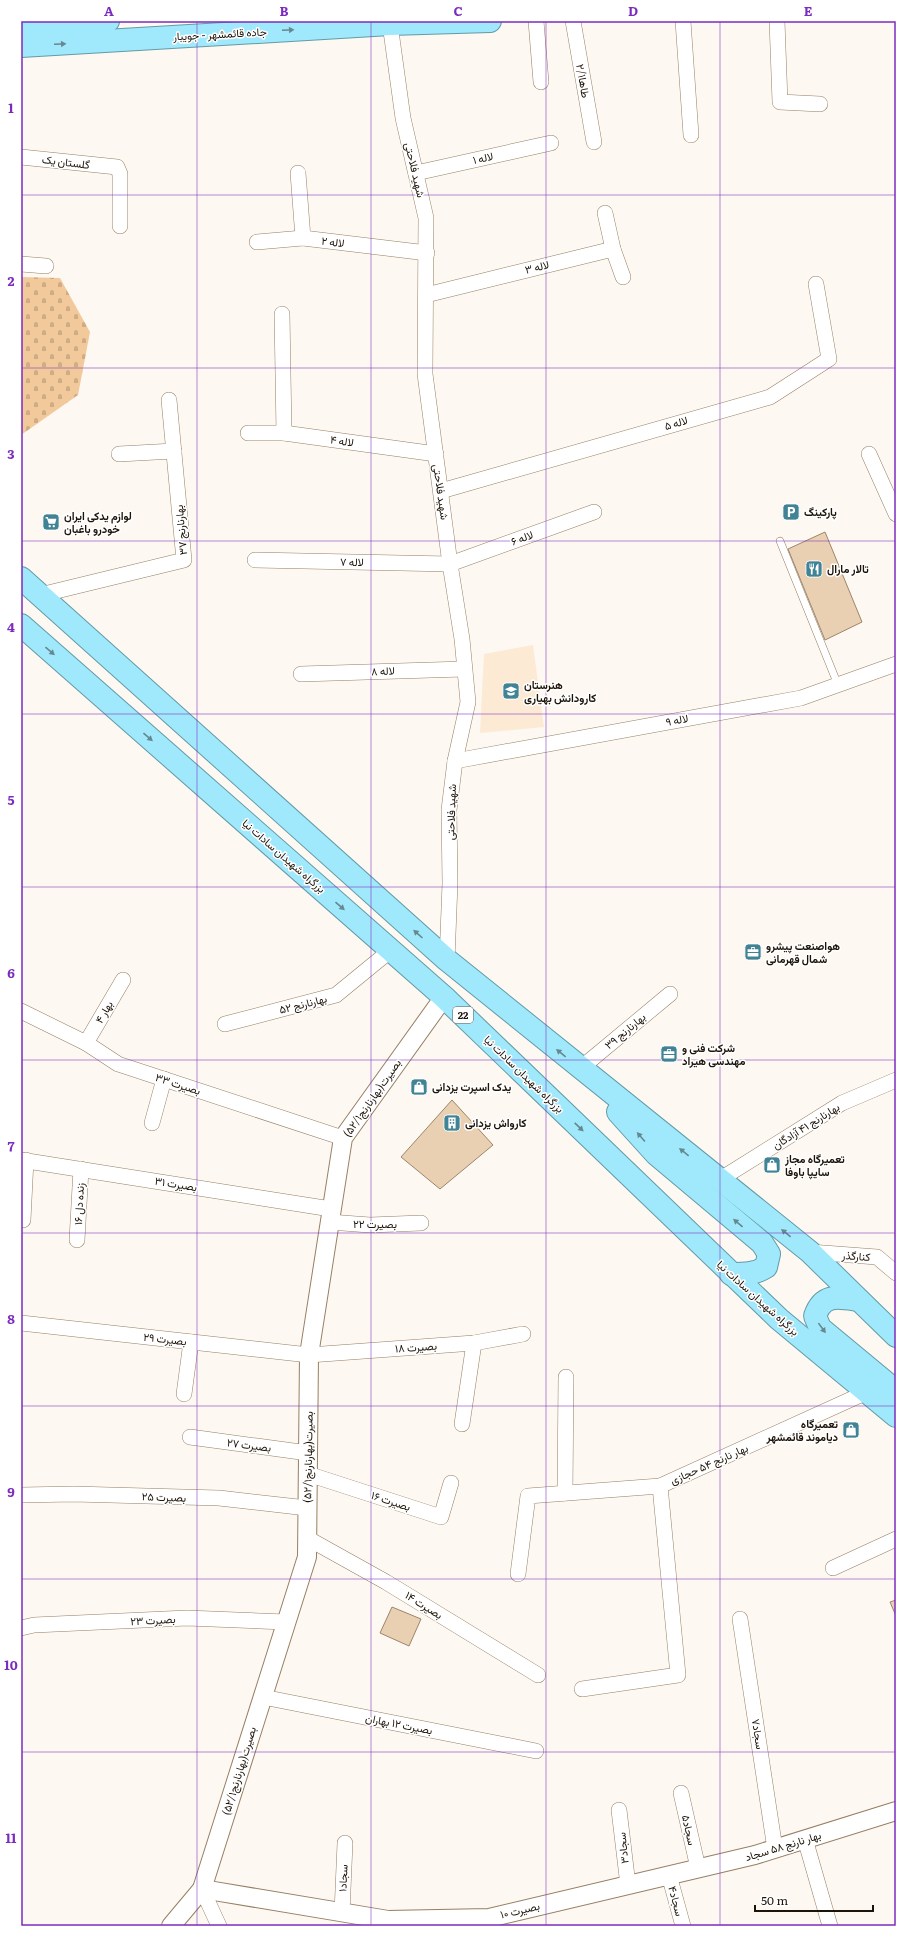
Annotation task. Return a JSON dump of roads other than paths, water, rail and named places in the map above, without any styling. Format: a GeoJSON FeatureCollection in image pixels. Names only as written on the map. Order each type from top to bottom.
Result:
{"type":"FeatureCollection","features":[{"type":"Feature","properties":{"kind":"highway"},"geometry":{"type":"LineString","coordinates":[[21,26],[108,21]]}},
{"type":"Feature","properties":{"kind":"highway","name":"جاده قائمشهر - جویبار"},"geometry":{"type":"LineString","coordinates":[[21,46],[390,24],[490,21]]}},
{"type":"Feature","properties":{"kind":"highway"},"geometry":{"type":"LineString","coordinates":[[21,578],[447,960],[810,1252],[896,1336]]}},
{"type":"Feature","properties":{"kind":"highway","name":"بزرگراه شهیدان سادات نیا"},"geometry":{"type":"LineString","coordinates":[[21,625],[444,997],[779,1319],[896,1416]]}},
{"type":"Feature","properties":{"kind":"highway"},"geometry":{"type":"LineString","coordinates":[[581,1068],[656,1154],[762,1242],[769,1254],[766,1267],[759,1272],[752,1274],[731,1274]]}},
{"type":"Feature","properties":{"kind":"highway"},"geometry":{"type":"LineString","coordinates":[[858,1300],[836,1297],[826,1300],[818,1306],[815,1316],[820,1328],[830,1338],[896,1391]]}},
{"type":"Feature","properties":{"kind":"street"},"geometry":{"type":"LineString","coordinates":[[536,21],[541,82]]}},
{"type":"Feature","properties":{"kind":"street","name":"طاها۲/۱"},"geometry":{"type":"LineString","coordinates":[[573,21],[594,142]]}},
{"type":"Feature","properties":{"kind":"street"},"geometry":{"type":"LineString","coordinates":[[683,21],[690,135]]}},
{"type":"Feature","properties":{"kind":"street"},"geometry":{"type":"LineString","coordinates":[[777,21],[780,102],[820,104]]}},
{"type":"Feature","properties":{"kind":"street","name":"شهید فلاحتی"},"geometry":{"type":"LineString","coordinates":[[390,24],[403,118],[426,218],[427,253],[425,374],[450,564],[462,639],[468,702],[454,761],[449,810],[450,883],[447,960]]}},
{"type":"Feature","properties":{"kind":"street","name":"لاله ۱"},"geometry":{"type":"LineString","coordinates":[[416,173],[551,143]]}},
{"type":"Feature","properties":{"kind":"street","name":"گلستان یک"},"geometry":{"type":"LineString","coordinates":[[21,157],[117,167],[120,174],[120,226]]}},
{"type":"Feature","properties":{"kind":"street"},"geometry":{"type":"LineString","coordinates":[[298,173],[304,238]]}},
{"type":"Feature","properties":{"kind":"street"},"geometry":{"type":"LineString","coordinates":[[605,213],[613,249],[623,277]]}},
{"type":"Feature","properties":{"kind":"street","name":"لاله ۲"},"geometry":{"type":"LineString","coordinates":[[257,242],[304,238],[427,253]]}},
{"type":"Feature","properties":{"kind":"street","name":"لاله ۳"},"geometry":{"type":"LineString","coordinates":[[426,294],[613,249]]}},
{"type":"Feature","properties":{"kind":"street"},"geometry":{"type":"LineString","coordinates":[[21,264],[46,266]]}},
{"type":"Feature","properties":{"kind":"street","name":"لاله ۵"},"geometry":{"type":"LineString","coordinates":[[441,491],[770,397],[829,359],[816,284]]}},
{"type":"Feature","properties":{"kind":"street"},"geometry":{"type":"LineString","coordinates":[[282,314],[284,433]]}},
{"type":"Feature","properties":{"kind":"street","name":"بهارنارنج ۳۷"},"geometry":{"type":"LineString","coordinates":[[40,595],[184,560],[169,400]]}},
{"type":"Feature","properties":{"kind":"street","name":"لاله ۴"},"geometry":{"type":"LineString","coordinates":[[248,433],[284,433],[436,454]]}},
{"type":"Feature","properties":{"kind":"street"},"geometry":{"type":"LineString","coordinates":[[119,454],[174,451]]}},
{"type":"Feature","properties":{"kind":"street"},"geometry":{"type":"LineString","coordinates":[[869,454],[896,514]]}},
{"type":"Feature","properties":{"kind":"street","name":"لاله ۶"},"geometry":{"type":"LineString","coordinates":[[450,564],[594,512]]}},
{"type":"Feature","properties":{"kind":"street","name":"لاله ۷"},"geometry":{"type":"LineString","coordinates":[[255,560],[450,564]]}},
{"type":"Feature","properties":{"kind":"street","name":"لاله ۹"},"geometry":{"type":"LineString","coordinates":[[454,761],[801,698],[896,664]]}},
{"type":"Feature","properties":{"kind":"street","name":"لاله ۸"},"geometry":{"type":"LineString","coordinates":[[301,674],[464,669]]}},
{"type":"Feature","properties":{"kind":"street","name":"بهارنارنج ۵۲"},"geometry":{"type":"LineString","coordinates":[[225,1024],[336,996],[391,950]]}},
{"type":"Feature","properties":{"kind":"street","name":"بهار ۴"},"geometry":{"type":"LineString","coordinates":[[86,1043],[123,980]]}},
{"type":"Feature","properties":{"kind":"street","name":"بهارنارنج ۳۹"},"geometry":{"type":"LineString","coordinates":[[581,1068],[670,994]]}},
{"type":"Feature","properties":{"kind":"street","name":"بصیرت(بهارنارنج۵۲/۱)"},"geometry":{"type":"LineString","coordinates":[[171,1926],[202,1889],[307,1557],[309,1355],[343,1138],[444,997]]}},
{"type":"Feature","properties":{"kind":"street","name":"بصیرت ۳۳"},"geometry":{"type":"LineString","coordinates":[[21,1011],[86,1043],[118,1064],[343,1138]]}},
{"type":"Feature","properties":{"kind":"street"},"geometry":{"type":"LineString","coordinates":[[152,1123],[164,1079]]}},
{"type":"Feature","properties":{"kind":"street","name":"بهارنارنج ۴۱ آزادگان"},"geometry":{"type":"LineString","coordinates":[[719,1180],[842,1103],[896,1080]]}},
{"type":"Feature","properties":{"kind":"street"},"geometry":{"type":"LineString","coordinates":[[23,1220],[24,1160]]}},
{"type":"Feature","properties":{"kind":"street","name":"بصیرت ۳۱"},"geometry":{"type":"LineString","coordinates":[[24,1160],[81,1169],[330,1215]]}},
{"type":"Feature","properties":{"kind":"street","name":"زنده دل ۱۶"},"geometry":{"type":"LineString","coordinates":[[77,1240],[81,1169]]}},
{"type":"Feature","properties":{"kind":"street","name":"بصیرت ۲۲"},"geometry":{"type":"LineString","coordinates":[[330,1215],[370,1225],[421,1223]]}},
{"type":"Feature","properties":{"kind":"street","name":"کنارگذر"},"geometry":{"type":"LineString","coordinates":[[810,1252],[877,1257],[896,1272]]}},
{"type":"Feature","properties":{"kind":"street","name":"بصیرت ۲۹"},"geometry":{"type":"LineString","coordinates":[[21,1323],[309,1355]]}},
{"type":"Feature","properties":{"kind":"street","name":"بصیرت ۱۸"},"geometry":{"type":"LineString","coordinates":[[309,1355],[474,1343],[522,1334]]}},
{"type":"Feature","properties":{"kind":"street"},"geometry":{"type":"LineString","coordinates":[[184,1394],[191,1342]]}},
{"type":"Feature","properties":{"kind":"street"},"geometry":{"type":"LineString","coordinates":[[462,1424],[474,1343]]}},
{"type":"Feature","properties":{"kind":"street"},"geometry":{"type":"LineString","coordinates":[[565,1493],[566,1377]]}},
{"type":"Feature","properties":{"kind":"street","name":"بهار نارنج ۵۴ حجازی"},"geometry":{"type":"LineString","coordinates":[[660,1486],[867,1392]]}},
{"type":"Feature","properties":{"kind":"street","name":"بصیرت ۲۷"},"geometry":{"type":"LineString","coordinates":[[190,1437],[308,1453]]}},
{"type":"Feature","properties":{"kind":"street","name":"بصیرت ۱۶"},"geometry":{"type":"LineString","coordinates":[[308,1474],[441,1517],[451,1483]]}},
{"type":"Feature","properties":{"kind":"street"},"geometry":{"type":"LineString","coordinates":[[518,1574],[528,1496],[660,1486],[678,1675],[582,1689]]}},
{"type":"Feature","properties":{"kind":"street","name":"بصیرت ۲۵"},"geometry":{"type":"LineString","coordinates":[[21,1496],[74,1494],[219,1498],[307,1508]]}},
{"type":"Feature","properties":{"kind":"street","name":"بصیرت ۱۴"},"geometry":{"type":"LineString","coordinates":[[307,1538],[403,1599],[538,1676]]}},
{"type":"Feature","properties":{"kind":"street"},"geometry":{"type":"LineString","coordinates":[[833,1568],[896,1539]]}},
{"type":"Feature","properties":{"kind":"street","name":"بصیرت ۲۳"},"geometry":{"type":"LineString","coordinates":[[21,1628],[34,1625],[187,1618],[286,1622]]}},
{"type":"Feature","properties":{"kind":"street","name":"سجاد۷"},"geometry":{"type":"LineString","coordinates":[[740,1619],[775,1849]]}},
{"type":"Feature","properties":{"kind":"street","name":"بصیرت ۱۲ بهاران"},"geometry":{"type":"LineString","coordinates":[[263,1697],[536,1751]]}},
{"type":"Feature","properties":{"kind":"street","name":"سجاد۵"},"geometry":{"type":"LineString","coordinates":[[681,1792],[698,1868]]}},
{"type":"Feature","properties":{"kind":"street","name":"سجاد۳"},"geometry":{"type":"LineString","coordinates":[[619,1810],[628,1885]]}},
{"type":"Feature","properties":{"kind":"street","name":"بهار نارنج ۵۸ سجاد"},"geometry":{"type":"LineString","coordinates":[[669,1875],[775,1849],[896,1811]]}},
{"type":"Feature","properties":{"kind":"street"},"geometry":{"type":"LineString","coordinates":[[805,1839],[830,1926]]}},
{"type":"Feature","properties":{"kind":"street","name":"سجاد۱"},"geometry":{"type":"LineString","coordinates":[[342,1913],[345,1843]]}},
{"type":"Feature","properties":{"kind":"street","name":"بصیرت ۱۰"},"geometry":{"type":"LineString","coordinates":[[202,1889],[342,1913],[387,1923],[489,1918],[669,1875]]}},
{"type":"Feature","properties":{"kind":"street","name":"سجاد۴"},"geometry":{"type":"LineString","coordinates":[[669,1875],[683,1926]]}},
{"type":"Feature","properties":{"kind":"street"},"geometry":{"type":"LineString","coordinates":[[202,1889],[219,1926]]}},
{"type":"Feature","properties":{"kind":"lane"},"geometry":{"type":"LineString","coordinates":[[780,541],[838,685]]}},
{"type":"Feature","properties":{"kind":"place","name":"پارکینگ"},"geometry":{"type":"Point","coordinates":[791,512]}},
{"type":"Feature","properties":{"kind":"place","name":"لوازم یدکی ایران خودرو باغبان"},"geometry":{"type":"Point","coordinates":[51,522]}},
{"type":"Feature","properties":{"kind":"place","name":"تالار مارال"},"geometry":{"type":"Point","coordinates":[814,569]}},
{"type":"Feature","properties":{"kind":"place","name":"هنرستان کارودانش بهیاری"},"geometry":{"type":"Point","coordinates":[511,691]}},
{"type":"Feature","properties":{"kind":"place","name":"هواصنعت پیشرو شمال قهرمانی"},"geometry":{"type":"Point","coordinates":[753,952]}},
{"type":"Feature","properties":{"kind":"place","name":"شرکت فنی و مهندسی هیراد"},"geometry":{"type":"Point","coordinates":[669,1054]}},
{"type":"Feature","properties":{"kind":"place","name":"یدک اسپرت یزدانی"},"geometry":{"type":"Point","coordinates":[419,1087]}},
{"type":"Feature","properties":{"kind":"place","name":"کارواش یزدانی"},"geometry":{"type":"Point","coordinates":[452,1123]}},
{"type":"Feature","properties":{"kind":"place","name":"تعمیرگاه مجاز سایپا باوفا"},"geometry":{"type":"Point","coordinates":[772,1165]}},
{"type":"Feature","properties":{"kind":"place","name":"تعمیرگاه دیاموند قائمشهر"},"geometry":{"type":"Point","coordinates":[851,1430]}}]}
